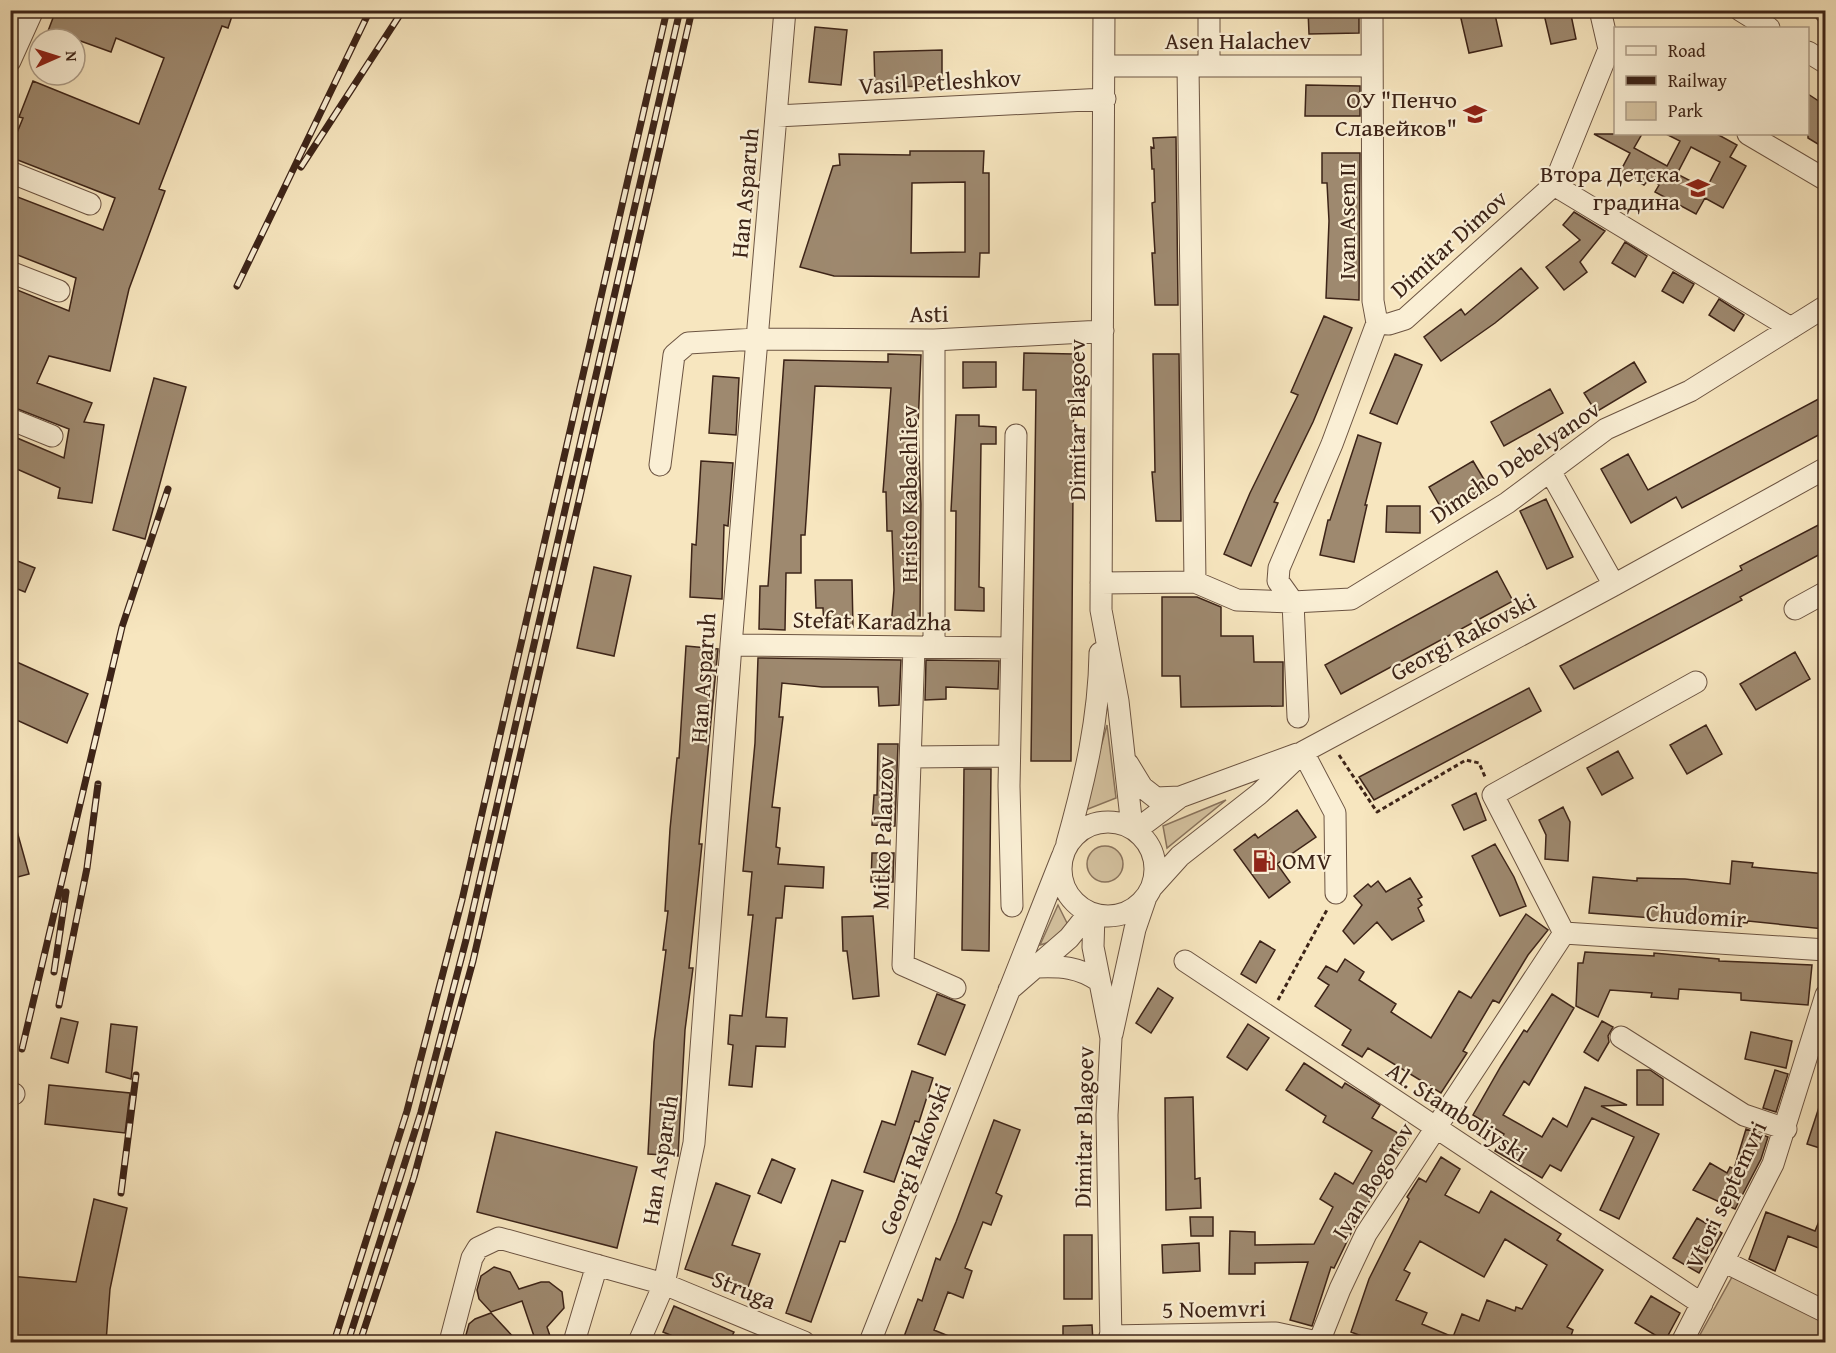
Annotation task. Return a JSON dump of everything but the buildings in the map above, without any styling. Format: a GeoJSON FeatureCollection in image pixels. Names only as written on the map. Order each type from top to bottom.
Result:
{"type":"FeatureCollection","features":[{"type":"Feature","properties":{"kind":"street"},"geometry":{"type":"LineString","coordinates":[[10,61],[33,10]]}},
{"type":"Feature","properties":{"kind":"street","name":"Han Asparuh"},"geometry":{"type":"LineString","coordinates":[[639,1342],[664,1284],[694,1143],[731,645],[785,10]]}},
{"type":"Feature","properties":{"kind":"street","name":"Dimitar Blagoev"},"geometry":{"type":"LineString","coordinates":[[1104,10],[1101,610],[1118,701],[1134,829]]}},
{"type":"Feature","properties":{"kind":"street"},"geometry":{"type":"LineString","coordinates":[[1101,583],[1195,582],[1198,66],[1209,10]]}},
{"type":"Feature","properties":{"kind":"street","name":"Ivan Asen II"},"geometry":{"type":"LineString","coordinates":[[1372,10],[1373,301],[1377,323]]}},
{"type":"Feature","properties":{"kind":"street","name":"Dimitar Dimov"},"geometry":{"type":"LineString","coordinates":[[1293,602],[1278,581],[1279,568],[1332,444],[1377,323],[1389,324],[1405,319],[1554,185],[1612,51],[1600,10]]}},
{"type":"Feature","properties":{"kind":"street"},"geometry":{"type":"LineString","coordinates":[[1740,10],[1767,27]]}},
{"type":"Feature","properties":{"kind":"street"},"geometry":{"type":"LineString","coordinates":[[1809,53],[1826,63]]}},
{"type":"Feature","properties":{"kind":"street","name":"Asen Halachev"},"geometry":{"type":"LineString","coordinates":[[1105,66],[1372,66]]}},
{"type":"Feature","properties":{"kind":"street","name":"Vasil Petleshkov"},"geometry":{"type":"LineString","coordinates":[[777,116],[1105,99]]}},
{"type":"Feature","properties":{"kind":"street"},"geometry":{"type":"LineString","coordinates":[[1750,135],[1826,180]]}},
{"type":"Feature","properties":{"kind":"street"},"geometry":{"type":"LineString","coordinates":[[10,172],[90,204]]}},
{"type":"Feature","properties":{"kind":"street"},"geometry":{"type":"LineString","coordinates":[[1554,185],[1791,328]]}},
{"type":"Feature","properties":{"kind":"street"},"geometry":{"type":"LineString","coordinates":[[10,272],[59,291]]}},
{"type":"Feature","properties":{"kind":"street","name":"Dimcho Debelyanov"},"geometry":{"type":"LineString","coordinates":[[1195,582],[1237,600],[1293,602],[1352,598],[1507,503],[1606,429],[1690,391],[1826,306]]}},
{"type":"Feature","properties":{"kind":"street","name":"Asti"},"geometry":{"type":"LineString","coordinates":[[660,465],[674,355],[688,343],[756,339],[934,340],[1103,331]]}},
{"type":"Feature","properties":{"kind":"street","name":"Hristo Kabachliev"},"geometry":{"type":"LineString","coordinates":[[924,647],[934,340]]}},
{"type":"Feature","properties":{"kind":"street"},"geometry":{"type":"LineString","coordinates":[[10,419],[52,436]]}},
{"type":"Feature","properties":{"kind":"street"},"geometry":{"type":"LineString","coordinates":[[1012,906],[1009,756],[1016,435]]}},
{"type":"Feature","properties":{"kind":"street","name":"Georgi Rakovski"},"geometry":{"type":"LineString","coordinates":[[1149,892],[1180,856],[1258,794],[1303,752],[1826,468]]}},
{"type":"Feature","properties":{"kind":"street"},"geometry":{"type":"LineString","coordinates":[[1550,471],[1614,585]]}},
{"type":"Feature","properties":{"kind":"street"},"geometry":{"type":"LineString","coordinates":[[1795,609],[1826,592]]}},
{"type":"Feature","properties":{"kind":"street"},"geometry":{"type":"LineString","coordinates":[[1293,602],[1298,717]]}},
{"type":"Feature","properties":{"kind":"street"},"geometry":{"type":"LineString","coordinates":[[1101,610],[1100,686],[1095,729],[1083,785],[1063,852],[1063,884],[1069,896],[1092,913],[1108,916],[1123,914],[1135,908],[1149,892]]}},
{"type":"Feature","properties":{"kind":"street","name":"Stefat Karadzha"},"geometry":{"type":"LineString","coordinates":[[731,645],[1011,648]]}},
{"type":"Feature","properties":{"kind":"street","name":"Mitko Palauzov"},"geometry":{"type":"LineString","coordinates":[[924,647],[912,757],[903,965],[955,988]]}},
{"type":"Feature","properties":{"kind":"street"},"geometry":{"type":"LineString","coordinates":[[1564,933],[1493,795],[1696,682]]}},
{"type":"Feature","properties":{"kind":"street"},"geometry":{"type":"LineString","coordinates":[[1134,829],[1180,797],[1303,752],[1335,813],[1336,893]]}},
{"type":"Feature","properties":{"kind":"street"},"geometry":{"type":"LineString","coordinates":[[912,757],[1009,756]]}},
{"type":"Feature","properties":{"kind":"street"},"geometry":{"type":"LineString","coordinates":[[1126,759],[1142,787],[1156,798],[1180,797]]}},
{"type":"Feature","properties":{"kind":"street"},"geometry":{"type":"LineString","coordinates":[[1063,852],[1081,830],[1102,821],[1118,822],[1134,829],[1150,846],[1154,856],[1155,877],[1135,929],[1111,1038]]}},
{"type":"Feature","properties":{"kind":"street","name":"Georgi Rakovski"},"geometry":{"type":"LineString","coordinates":[[870,1342],[1063,852]]}},
{"type":"Feature","properties":{"kind":"street","name":"Dimitar Blagoev"},"geometry":{"type":"LineString","coordinates":[[1092,913],[1093,947],[1111,1038],[1107,1115],[1111,1339]]}},
{"type":"Feature","properties":{"kind":"street","name":"Georgi Rakovski"},"geometry":{"type":"LineString","coordinates":[[1006,993],[1069,938],[1092,913]]}},
{"type":"Feature","properties":{"kind":"street","name":"Chudomir"},"geometry":{"type":"LineString","coordinates":[[1564,933],[1826,950]]}},
{"type":"Feature","properties":{"kind":"street","name":"Ivan Bogorov"},"geometry":{"type":"LineString","coordinates":[[1318,1342],[1366,1234],[1564,933]]}},
{"type":"Feature","properties":{"kind":"street","name":"Al. Stamboliyski"},"geometry":{"type":"LineString","coordinates":[[1185,961],[1702,1304]]}},
{"type":"Feature","properties":{"kind":"street"},"geometry":{"type":"LineString","coordinates":[[1037,967],[1065,966],[1087,973],[1099,981]]}},
{"type":"Feature","properties":{"kind":"street","name":"Vtori septemvri"},"geometry":{"type":"LineString","coordinates":[[1682,1342],[1725,1262],[1773,1164],[1786,1129],[1826,994]]}},
{"type":"Feature","properties":{"kind":"street"},"geometry":{"type":"LineString","coordinates":[[1621,1038],[1744,1115],[1786,1129]]}},
{"type":"Feature","properties":{"kind":"street","name":"Struga"},"geometry":{"type":"LineString","coordinates":[[450,1342],[472,1258],[478,1248],[499,1238],[664,1284],[804,1342]]}},
{"type":"Feature","properties":{"kind":"street"},"geometry":{"type":"LineString","coordinates":[[1725,1262],[1826,1312]]}},
{"type":"Feature","properties":{"kind":"street"},"geometry":{"type":"LineString","coordinates":[[574,1342],[597,1265]]}},
{"type":"Feature","properties":{"kind":"street","name":"5 Noemvri"},"geometry":{"type":"LineString","coordinates":[[1111,1339],[1276,1333],[1318,1342]]}},
{"type":"Feature","properties":{"kind":"path"},"geometry":{"type":"LineString","coordinates":[[1327,738],[1377,812],[1466,760],[1479,763],[1493,795]]}},
{"type":"Feature","properties":{"kind":"path"},"geometry":{"type":"LineString","coordinates":[[1269,1017],[1336,893]]}},
{"type":"Feature","properties":{"kind":"green space"},"geometry":{"type":"Polygon","coordinates":[[[1107,725],[1116,798],[1083,811],[1107,725]]]}},
{"type":"Feature","properties":{"kind":"green space"},"geometry":{"type":"Polygon","coordinates":[[[1226,800],[1167,848],[1163,826],[1226,800]]]}},
{"type":"Feature","properties":{"kind":"green space"},"geometry":{"type":"Polygon","coordinates":[[[1105,846],[1118,851],[1123,864],[1118,877],[1105,882],[1092,877],[1087,864],[1092,851],[1105,846]]]}},
{"type":"Feature","properties":{"kind":"green space"},"geometry":{"type":"Polygon","coordinates":[[[1058,905],[1069,927],[1053,941],[1040,945],[1058,905]]]}},
{"type":"Feature","properties":{"kind":"green space"},"geometry":{"type":"Polygon","coordinates":[[[1732,1277],[1825,1322],[1825,1342],[1696,1342],[1732,1277]]]}},
{"type":"Feature","properties":{"kind":"railway"},"geometry":{"type":"LineString","coordinates":[[237,286],[370,10]]}},
{"type":"Feature","properties":{"kind":"railway"},"geometry":{"type":"LineString","coordinates":[[301,167],[403,10]]}},
{"type":"Feature","properties":{"kind":"railway"},"geometry":{"type":"LineString","coordinates":[[334,1342],[407,1111],[462,900],[667,10]]}},
{"type":"Feature","properties":{"kind":"railway"},"geometry":{"type":"LineString","coordinates":[[348,1342],[421,1112],[466,940],[680,10]]}},
{"type":"Feature","properties":{"kind":"railway"},"geometry":{"type":"LineString","coordinates":[[360,1342],[414,1177],[473,961],[692,10]]}},
{"type":"Feature","properties":{"kind":"railway"},"geometry":{"type":"LineString","coordinates":[[22,1049],[122,627],[168,489]]}},
{"type":"Feature","properties":{"kind":"railway"},"geometry":{"type":"LineString","coordinates":[[59,1005],[87,868],[98,784]]}},
{"type":"Feature","properties":{"kind":"railway"},"geometry":{"type":"LineString","coordinates":[[54,972],[66,892]]}},
{"type":"Feature","properties":{"kind":"railway"},"geometry":{"type":"LineString","coordinates":[[121,1193],[136,1075]]}},
{"type":"Feature","properties":{"kind":"place","name":"ОУ \"Пенчо Славейков\""},"geometry":{"type":"Point","coordinates":[1475,114]}},
{"type":"Feature","properties":{"kind":"place","name":"Втора Детска градина"},"geometry":{"type":"Point","coordinates":[1698,188]}},
{"type":"Feature","properties":{"kind":"place","name":"OMV"},"geometry":{"type":"Point","coordinates":[1264,861]}}]}
